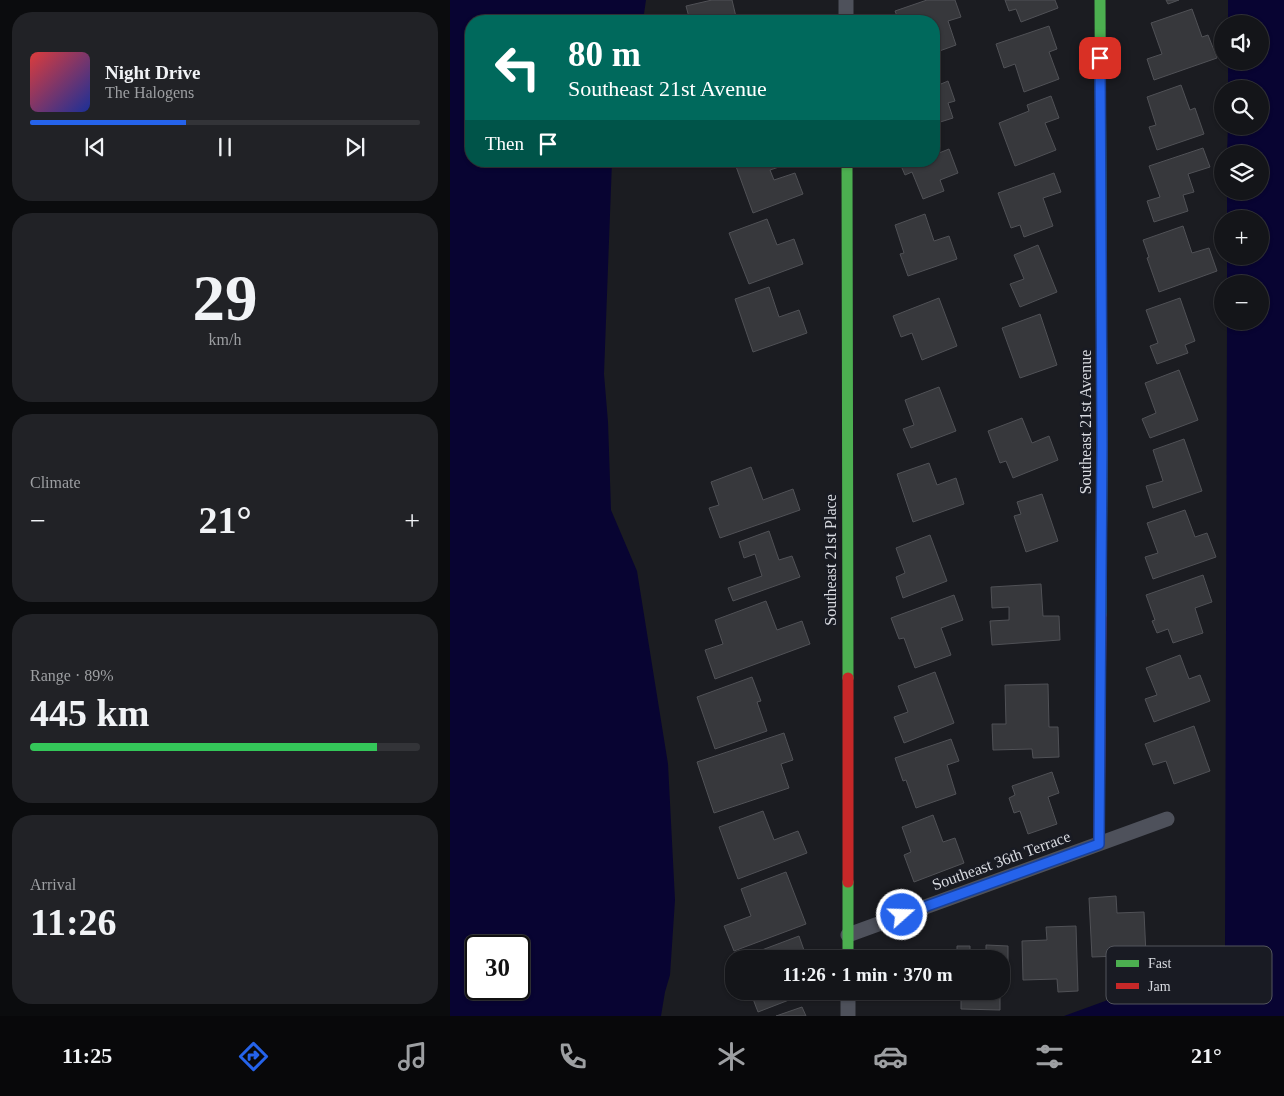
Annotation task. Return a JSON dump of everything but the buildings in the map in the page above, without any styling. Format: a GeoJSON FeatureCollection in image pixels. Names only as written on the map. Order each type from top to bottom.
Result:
{"type":"FeatureCollection","features":[{"type":"Feature","properties":{"kind":"street"},"geometry":{"type":"LineString","coordinates":[[846,0],[846,15]]}},
{"type":"Feature","properties":{"kind":"street","name":"Southeast 21st Avenue"},"geometry":{"type":"LineString","coordinates":[[1099,844],[1102,445],[1100,0]]}},
{"type":"Feature","properties":{"kind":"street","name":"Southeast 21st Place"},"geometry":{"type":"LineString","coordinates":[[847,167],[848,950]]}},
{"type":"Feature","properties":{"kind":"street","name":"Southeast 36th Terrace"},"geometry":{"type":"LineString","coordinates":[[848,934],[1167,819]]}},
{"type":"Feature","properties":{"kind":"street"},"geometry":{"type":"LineString","coordinates":[[848,1000],[848,1016]]}},
{"type":"Feature","properties":{"kind":"shaded area"},"geometry":{"type":"Polygon","coordinates":[[[450,0],[646,0],[644,15],[465,15],[465,167],[612,167],[604,374],[608,422],[611,510],[637,571],[668,764],[675,900],[670,975],[661,1016],[450,1016],[450,0]]]}},
{"type":"Feature","properties":{"kind":"shaded area"},"geometry":{"type":"Polygon","coordinates":[[[1228,0],[1284,0],[1284,1016],[1064,1016],[1106,1001],[1106,1004],[1272,1004],[1272,946],[1225,946],[1227,330],[1269,330],[1269,275],[1227,275],[1227,265],[1269,265],[1269,210],[1227,210],[1227,200],[1269,200],[1269,145],[1227,145],[1228,135],[1269,135],[1269,80],[1228,80],[1228,70],[1269,70],[1269,15],[1228,15],[1228,0]]]}},
{"type":"Feature","properties":{"kind":"traffic: fast"},"geometry":{"type":"LineString","coordinates":[[1100,0],[1101,615]]}},
{"type":"Feature","properties":{"kind":"traffic: fast"},"geometry":{"type":"LineString","coordinates":[[847,167],[848,678]]}},
{"type":"Feature","properties":{"kind":"traffic: fast"},"geometry":{"type":"LineString","coordinates":[[848,882],[848,950]]}},
{"type":"Feature","properties":{"kind":"traffic: jam"},"geometry":{"type":"LineString","coordinates":[[1099,844],[1101,615]]}},
{"type":"Feature","properties":{"kind":"traffic: jam"},"geometry":{"type":"LineString","coordinates":[[848,678],[848,882]]}},
{"type":"Feature","properties":{"kind":"route"},"geometry":{"type":"LineString","coordinates":[[902,915],[1099,844],[1102,445],[1100,58]]}}]}
